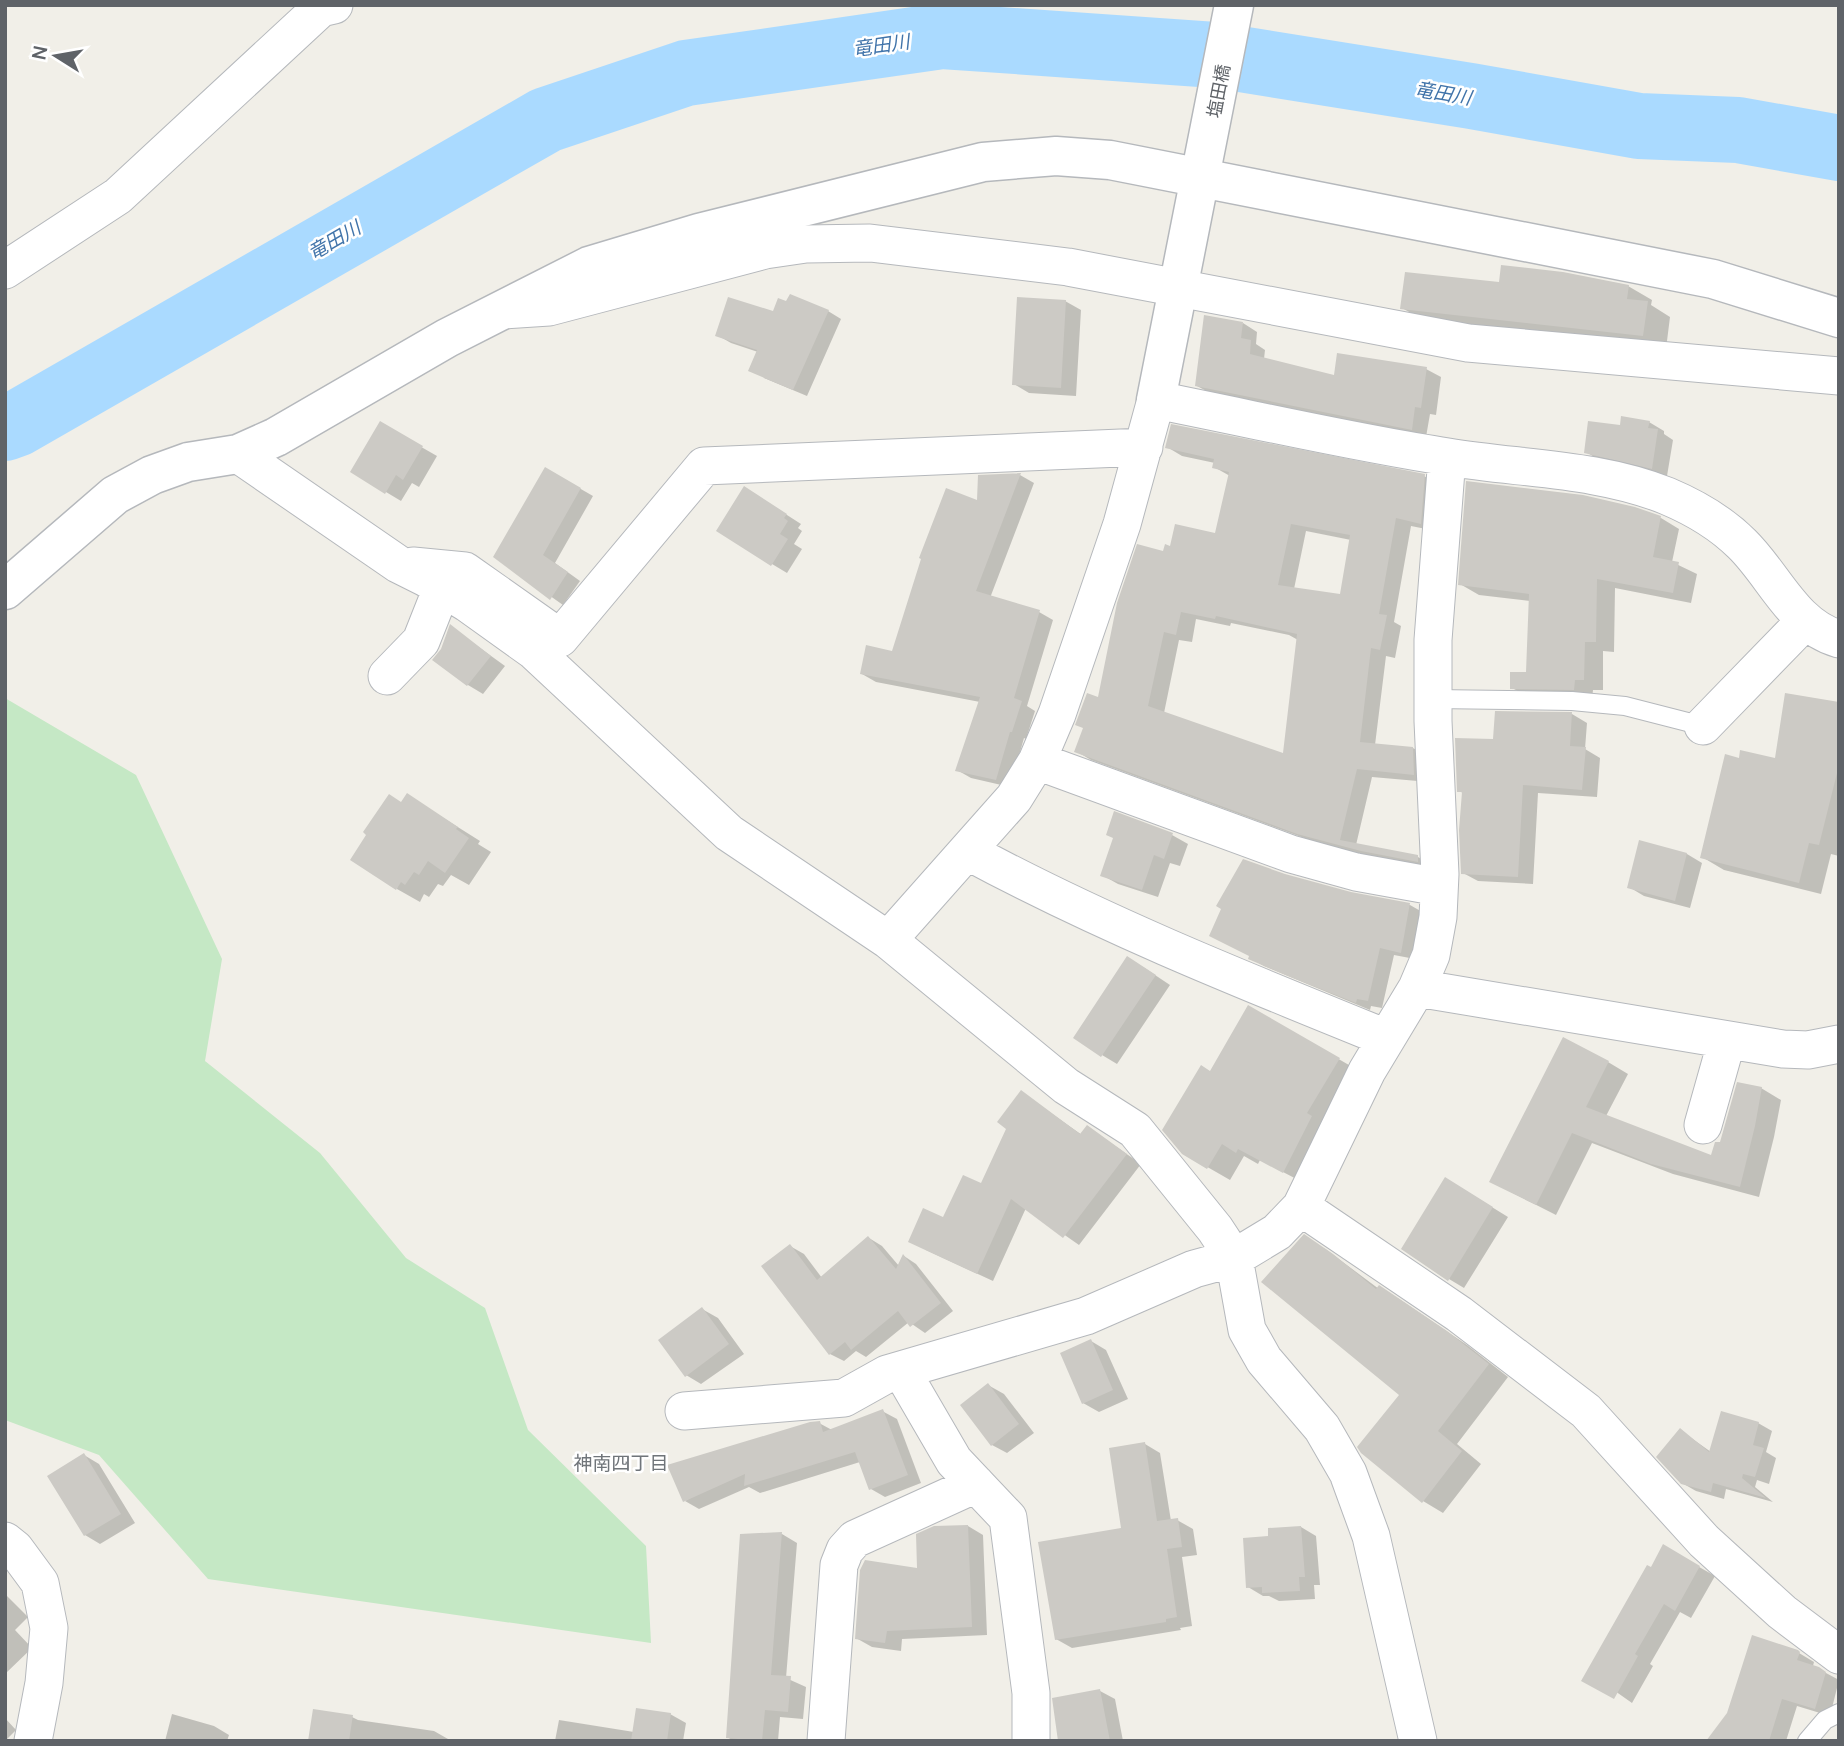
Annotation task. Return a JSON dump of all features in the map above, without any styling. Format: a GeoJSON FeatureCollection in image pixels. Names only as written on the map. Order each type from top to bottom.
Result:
{"type":"FeatureCollection","features":[{"type":"Feature","properties":{"kind":"street","name":"塩田橋"},"geometry":{"type":"LineString","coordinates":[[1156,400],[1234,5]]}},
{"type":"Feature","properties":{"kind":"street"},"geometry":{"type":"LineString","coordinates":[[5,270],[118,196],[316,6]]}},
{"type":"Feature","properties":{"kind":"street"},"geometry":{"type":"LineString","coordinates":[[5,590],[115,495],[152,475],[188,462],[238,454],[276,437],[447,338],[589,266],[699,233],[984,162],[1056,156],[1110,160],[1700,276],[1839,318]]}},
{"type":"Feature","properties":{"kind":"street"},"geometry":{"type":"LineString","coordinates":[[503,310],[549,307],[765,250],[806,244],[870,243],[1068,267],[1468,343],[1839,376]]}},
{"type":"Feature","properties":{"kind":"street"},"geometry":{"type":"LineString","coordinates":[[888,940],[1014,798],[1037,761],[1057,714],[1117,537],[1156,400],[1447,457],[1606,477],[1667,496],[1712,520],[1742,544],[1805,621],[1828,636],[1839,639]]}},
{"type":"Feature","properties":{"kind":"street"},"geometry":{"type":"LineString","coordinates":[[398,564],[466,571],[560,638],[704,466],[1144,447]]}},
{"type":"Feature","properties":{"kind":"street"},"geometry":{"type":"LineString","coordinates":[[238,454],[398,564],[467,603],[534,651],[729,833],[888,940],[1066,1086],[1135,1130],[1215,1229],[1234,1258],[1247,1330],[1264,1360],[1322,1428],[1348,1473],[1371,1536],[1418,1741]]}},
{"type":"Feature","properties":{"kind":"street"},"geometry":{"type":"LineString","coordinates":[[684,1411],[844,1398],[887,1374],[1086,1316],[1194,1269],[1234,1258],[1277,1232],[1301,1207],[1367,1071],[1417,988],[1431,955],[1438,917],[1439,887],[1433,640],[1447,457]]}},
{"type":"Feature","properties":{"kind":"street"},"geometry":{"type":"LineString","coordinates":[[387,676],[421,641],[442,588]]}},
{"type":"Feature","properties":{"kind":"street"},"geometry":{"type":"LineString","coordinates":[[1703,726],[1805,621]]}},
{"type":"Feature","properties":{"kind":"street"},"geometry":{"type":"LineString","coordinates":[[1037,761],[1291,854],[1356,872],[1439,887]]}},
{"type":"Feature","properties":{"kind":"street"},"geometry":{"type":"LineString","coordinates":[[967,851],[1186,957],[1386,1038]]}},
{"type":"Feature","properties":{"kind":"street"},"geometry":{"type":"LineString","coordinates":[[1417,988],[1783,1049],[1808,1050],[1839,1044]]}},
{"type":"Feature","properties":{"kind":"street"},"geometry":{"type":"LineString","coordinates":[[1703,1125],[1727,1040]]}},
{"type":"Feature","properties":{"kind":"street"},"geometry":{"type":"LineString","coordinates":[[1301,1207],[1459,1314],[1586,1411],[1704,1541],[1782,1612],[1839,1655]]}},
{"type":"Feature","properties":{"kind":"street"},"geometry":{"type":"LineString","coordinates":[[901,1370],[954,1461],[1008,1518],[1031,1693],[1031,1741]]}},
{"type":"Feature","properties":{"kind":"street"},"geometry":{"type":"LineString","coordinates":[[827,1741],[839,1565],[845,1550],[856,1539],[976,1484]]}},
{"type":"Feature","properties":{"kind":"street"},"geometry":{"type":"LineString","coordinates":[[5,1541],[15,1549],[40,1583],[49,1628],[44,1684],[33,1741]]}},
{"type":"Feature","properties":{"kind":"lane"},"geometry":{"type":"LineString","coordinates":[[1434,699],[1572,701],[1625,706],[1703,726]]}},
{"type":"Feature","properties":{"kind":"lane"},"geometry":{"type":"LineString","coordinates":[[1807,1741],[1825,1720],[1839,1713]]}},
{"type":"Feature","properties":{"kind":"green space"},"geometry":{"type":"Polygon","coordinates":[[[5,698],[136,775],[222,959],[205,1061],[320,1153],[406,1258],[485,1308],[528,1430],[646,1546],[651,1643],[208,1579],[99,1455],[5,1420],[5,698]]]}},
{"type":"Feature","properties":{"kind":"building"},"geometry":{"type":"Polygon","coordinates":[[[1501,265],[1563,272],[1629,285],[1627,299],[1648,301],[1643,336],[1400,309],[1405,272],[1499,282],[1501,265]]]}},
{"type":"Feature","properties":{"kind":"building"},"geometry":{"type":"Polygon","coordinates":[[[790,294],[829,310],[793,390],[748,371],[757,350],[715,336],[728,297],[773,311],[778,298],[786,301],[790,294]]]}},
{"type":"Feature","properties":{"kind":"building"},"geometry":{"type":"Polygon","coordinates":[[[1017,297],[1066,300],[1061,388],[1012,385],[1017,297]]]}},
{"type":"Feature","properties":{"kind":"building"},"geometry":{"type":"Polygon","coordinates":[[[1204,315],[1243,322],[1241,338],[1251,340],[1250,354],[1334,375],[1337,353],[1427,367],[1421,408],[1415,407],[1412,430],[1195,386],[1204,315]]]}},
{"type":"Feature","properties":{"kind":"building"},"geometry":{"type":"Polygon","coordinates":[[[1621,416],[1650,421],[1648,428],[1658,429],[1652,469],[1584,453],[1588,421],[1620,425],[1621,416]]]}},
{"type":"Feature","properties":{"kind":"building"},"geometry":{"type":"Polygon","coordinates":[[[380,421],[423,446],[403,480],[396,475],[385,494],[350,472],[380,421]]]}},
{"type":"Feature","properties":{"kind":"building"},"geometry":{"type":"Polygon","coordinates":[[[1171,424],[1425,474],[1421,524],[1396,518],[1379,614],[1387,615],[1380,650],[1371,648],[1360,742],[1413,747],[1414,775],[1357,769],[1340,840],[1418,855],[1418,862],[1361,851],[1297,834],[1074,752],[1083,728],[1075,725],[1087,693],[1098,697],[1117,603],[1137,544],[1163,551],[1165,544],[1170,546],[1175,524],[1215,533],[1229,472],[1212,468],[1214,459],[1165,448],[1171,424]],[[1291,524],[1278,585],[1340,594],[1350,535],[1291,524]],[[1181,612],[1176,635],[1164,632],[1148,706],[1283,753],[1297,634],[1216,616],[1215,619],[1181,612]]]}},
{"type":"Feature","properties":{"kind":"building"},"geometry":{"type":"Polygon","coordinates":[[[545,467],[581,488],[543,555],[568,572],[550,600],[493,557],[545,467]]]}},
{"type":"Feature","properties":{"kind":"building"},"geometry":{"type":"Polygon","coordinates":[[[1021,473],[976,591],[1040,610],[1014,698],[1022,701],[996,780],[955,771],[980,697],[860,674],[866,645],[892,651],[921,559],[919,558],[946,488],[977,500],[978,475],[1021,473]]]}},
{"type":"Feature","properties":{"kind":"building"},"geometry":{"type":"Polygon","coordinates":[[[1466,481],[1583,495],[1661,516],[1653,557],[1679,562],[1673,593],[1597,579],[1596,642],[1585,642],[1584,680],[1575,680],[1574,690],[1510,689],[1510,672],[1526,672],[1529,594],[1458,585],[1466,481]]]}},
{"type":"Feature","properties":{"kind":"building"},"geometry":{"type":"Polygon","coordinates":[[[744,486],[787,514],[784,518],[788,521],[780,534],[788,539],[771,566],[716,531],[744,486]]]}},
{"type":"Feature","properties":{"kind":"building"},"geometry":{"type":"Polygon","coordinates":[[[450,624],[491,656],[467,686],[432,660],[441,649],[450,624]]]}},
{"type":"Feature","properties":{"kind":"building"},"geometry":{"type":"Polygon","coordinates":[[[1785,693],[1839,702],[1839,765],[1819,845],[1809,843],[1799,883],[1700,858],[1725,754],[1739,758],[1740,750],[1775,758],[1785,693]]]}},
{"type":"Feature","properties":{"kind":"building"},"geometry":{"type":"Polygon","coordinates":[[[1495,711],[1572,712],[1570,746],[1586,747],[1582,790],[1523,785],[1518,877],[1461,874],[1459,830],[1462,792],[1457,792],[1455,738],[1493,739],[1495,711]]]}},
{"type":"Feature","properties":{"kind":"building"},"geometry":{"type":"Polygon","coordinates":[[[407,793],[458,827],[456,829],[469,838],[445,873],[428,861],[419,875],[414,872],[405,885],[401,882],[396,890],[350,860],[366,835],[363,832],[389,794],[401,802],[407,793]]]}},
{"type":"Feature","properties":{"kind":"building"},"geometry":{"type":"Polygon","coordinates":[[[1114,811],[1173,833],[1164,859],[1154,855],[1142,890],[1100,876],[1113,838],[1106,835],[1114,811]]]}},
{"type":"Feature","properties":{"kind":"building"},"geometry":{"type":"Polygon","coordinates":[[[1639,840],[1687,853],[1675,901],[1627,888],[1639,840]]]}},
{"type":"Feature","properties":{"kind":"building"},"geometry":{"type":"Polygon","coordinates":[[[1243,859],[1351,892],[1410,903],[1401,953],[1380,948],[1368,1001],[1357,999],[1356,1003],[1288,976],[1248,959],[1249,956],[1209,936],[1221,909],[1216,906],[1243,859]]]}},
{"type":"Feature","properties":{"kind":"building"},"geometry":{"type":"Polygon","coordinates":[[[1127,956],[1156,975],[1101,1057],[1073,1038],[1127,956]]]}},
{"type":"Feature","properties":{"kind":"building"},"geometry":{"type":"Polygon","coordinates":[[[1248,1005],[1340,1058],[1307,1113],[1312,1116],[1283,1173],[1238,1149],[1236,1153],[1222,1144],[1207,1169],[1182,1154],[1162,1130],[1201,1065],[1210,1071],[1248,1005]]]}},
{"type":"Feature","properties":{"kind":"building"},"geometry":{"type":"Polygon","coordinates":[[[1563,1037],[1609,1061],[1586,1107],[1711,1155],[1715,1142],[1720,1142],[1737,1082],[1762,1087],[1740,1187],[1651,1164],[1572,1133],[1536,1205],[1489,1182],[1563,1037]]]}},
{"type":"Feature","properties":{"kind":"building"},"geometry":{"type":"Polygon","coordinates":[[[1021,1090],[1080,1134],[1087,1125],[1127,1154],[1063,1238],[1011,1199],[977,1274],[908,1242],[923,1208],[943,1217],[963,1175],[981,1183],[1006,1129],[997,1122],[1021,1090]]]}},
{"type":"Feature","properties":{"kind":"building"},"geometry":{"type":"Polygon","coordinates":[[[1445,1177],[1493,1207],[1448,1281],[1401,1249],[1445,1177]]]}},
{"type":"Feature","properties":{"kind":"building"},"geometry":{"type":"Polygon","coordinates":[[[1304,1234],[1376,1289],[1379,1285],[1447,1331],[1489,1364],[1438,1431],[1462,1451],[1422,1503],[1357,1447],[1399,1395],[1261,1282],[1304,1234]]]}},
{"type":"Feature","properties":{"kind":"building"},"geometry":{"type":"Polygon","coordinates":[[[868,1236],[896,1269],[903,1254],[941,1303],[910,1327],[898,1311],[851,1350],[845,1342],[829,1355],[761,1266],[790,1244],[817,1280],[868,1236]]]}},
{"type":"Feature","properties":{"kind":"building"},"geometry":{"type":"Polygon","coordinates":[[[702,1307],[729,1344],[685,1377],[658,1340],[702,1307]]]}},
{"type":"Feature","properties":{"kind":"building"},"geometry":{"type":"Polygon","coordinates":[[[1091,1339],[1113,1390],[1082,1404],[1060,1353],[1091,1339]]]}},
{"type":"Feature","properties":{"kind":"building"},"geometry":{"type":"Polygon","coordinates":[[[988,1383],[1019,1424],[991,1446],[960,1405],[988,1383]]]}},
{"type":"Feature","properties":{"kind":"building"},"geometry":{"type":"Polygon","coordinates":[[[883,1409],[908,1475],[869,1490],[855,1452],[744,1486],[745,1474],[683,1502],[667,1465],[810,1422],[820,1421],[823,1432],[883,1409]]]}},
{"type":"Feature","properties":{"kind":"building"},"geometry":{"type":"Polygon","coordinates":[[[1721,1411],[1759,1422],[1753,1445],[1764,1448],[1755,1477],[1743,1474],[1742,1478],[1766,1498],[1713,1483],[1711,1492],[1681,1484],[1656,1457],[1680,1428],[1709,1452],[1721,1411]]]}},
{"type":"Feature","properties":{"kind":"building"},"geometry":{"type":"Polygon","coordinates":[[[1145,1442],[1157,1521],[1178,1518],[1182,1547],[1167,1549],[1177,1617],[1166,1619],[1166,1622],[1055,1640],[1038,1542],[1121,1528],[1109,1448],[1145,1442]]]}},
{"type":"Feature","properties":{"kind":"building"},"geometry":{"type":"Polygon","coordinates":[[[84,1453],[121,1514],[84,1536],[47,1476],[84,1453]]]}},
{"type":"Feature","properties":{"kind":"building"},"geometry":{"type":"Polygon","coordinates":[[[968,1525],[972,1627],[887,1631],[885,1643],[855,1639],[860,1570],[865,1560],[917,1568],[916,1534],[934,1526],[968,1525]]]}},
{"type":"Feature","properties":{"kind":"building"},"geometry":{"type":"Polygon","coordinates":[[[1301,1526],[1305,1577],[1299,1577],[1300,1591],[1262,1593],[1262,1587],[1246,1588],[1243,1538],[1268,1536],[1268,1528],[1301,1526]]]}},
{"type":"Feature","properties":{"kind":"building"},"geometry":{"type":"Polygon","coordinates":[[[782,1532],[771,1675],[791,1676],[788,1712],[765,1710],[762,1741],[726,1738],[740,1534],[782,1532]]]}},
{"type":"Feature","properties":{"kind":"building"},"geometry":{"type":"Polygon","coordinates":[[[1663,1544],[1700,1566],[1675,1611],[1664,1604],[1635,1654],[1638,1656],[1614,1699],[1581,1681],[1647,1565],[1651,1567],[1663,1544]]]}},
{"type":"Feature","properties":{"kind":"building"},"geometry":{"type":"Polygon","coordinates":[[[1752,1635],[1798,1650],[1800,1652],[1797,1660],[1826,1672],[1815,1709],[1782,1699],[1769,1741],[1706,1741],[1727,1713],[1752,1635]]]}},
{"type":"Feature","properties":{"kind":"building"},"geometry":{"type":"Polygon","coordinates":[[[1100,1689],[1110,1741],[1058,1741],[1052,1698],[1100,1689]]]}},
{"type":"Feature","properties":{"kind":"building"},"geometry":{"type":"Polygon","coordinates":[[[636,1708],[671,1713],[667,1741],[631,1741],[636,1708]]]}},
{"type":"Feature","properties":{"kind":"building"},"geometry":{"type":"Polygon","coordinates":[[[313,1709],[353,1715],[349,1741],[308,1741],[313,1709]]]}},
{"type":"Feature","properties":{"kind":"waterway","name":"竜田川"},"geometry":{"type":"LineString","coordinates":[[5,428],[546,120],[686,73],[942,36],[1215,55],[1639,126],[1738,130],[1839,148]]}},
{"type":"Feature","properties":{"kind":"district","name":"神南四丁目"},"geometry":{"type":"Point","coordinates":[621,1463]}}]}
